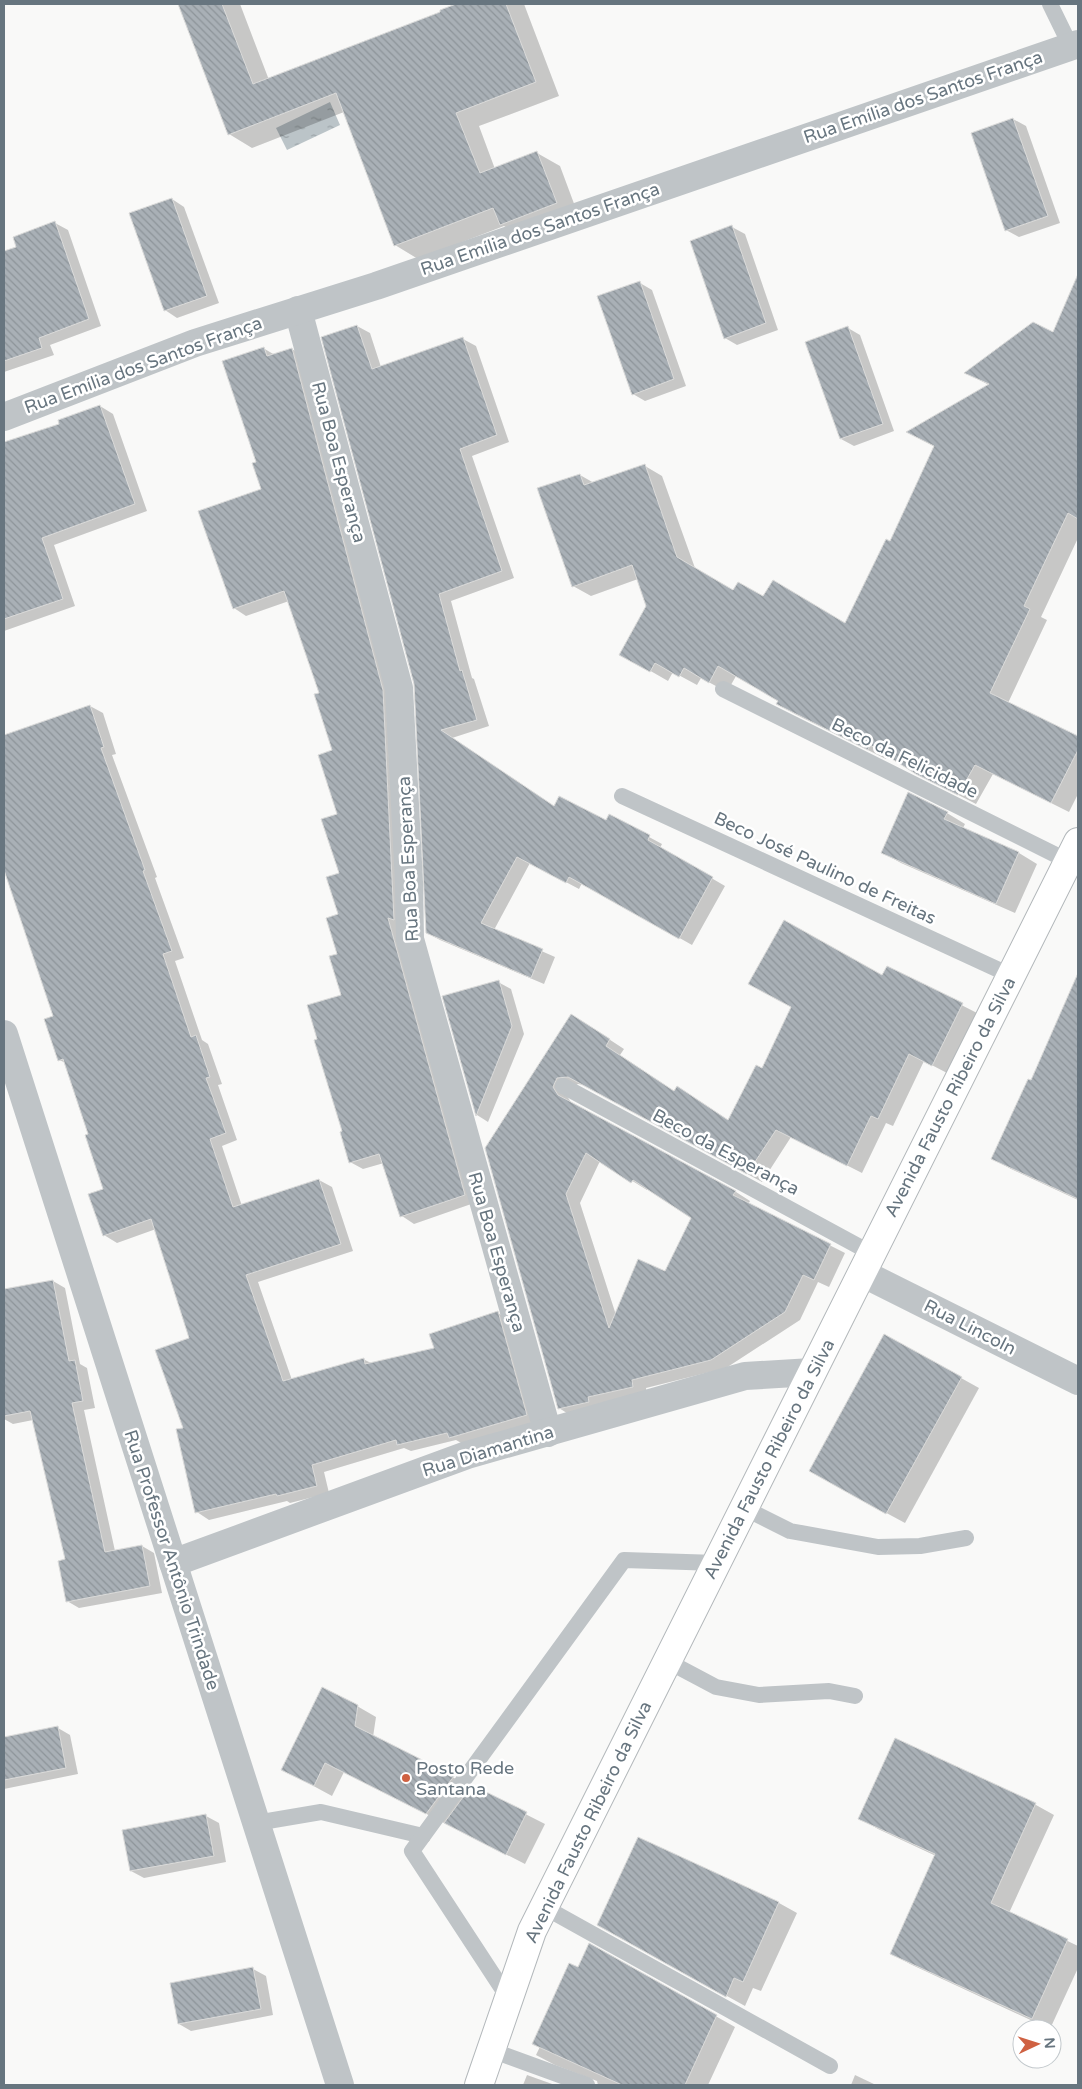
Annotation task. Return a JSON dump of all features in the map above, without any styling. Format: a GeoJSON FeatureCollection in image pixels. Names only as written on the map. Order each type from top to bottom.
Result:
{"type":"FeatureCollection","features":[{"type":"Feature","properties":{"kind":"main road","name":"Avenida Fausto Ribeiro da Silva"},"geometry":{"type":"LineString","coordinates":[[479,2085],[532,1931],[1073,852]]}},
{"type":"Feature","properties":{"kind":"street","name":"Rua Emília dos Santos França"},"geometry":{"type":"LineString","coordinates":[[4,417],[195,342],[395,279],[1074,45]]}},
{"type":"Feature","properties":{"kind":"street","name":"Rua Boa Esperança"},"geometry":{"type":"LineString","coordinates":[[298,310],[399,688],[410,939],[548,1433]]}},
{"type":"Feature","properties":{"kind":"street","name":"Rua Professor Antônio Trindade"},"geometry":{"type":"LineString","coordinates":[[4,1034],[340,2085]]}},
{"type":"Feature","properties":{"kind":"street","name":"Rua Lincoln"},"geometry":{"type":"LineString","coordinates":[[866,1263],[1078,1381]]}},
{"type":"Feature","properties":{"kind":"street","name":"Rua Diamantina"},"geometry":{"type":"LineString","coordinates":[[173,1563],[467,1455],[745,1376],[812,1372]]}},
{"type":"Feature","properties":{"kind":"lane"},"geometry":{"type":"LineString","coordinates":[[1050,4],[1074,45]]}},
{"type":"Feature","properties":{"kind":"lane","name":"Beco da Felicidade"},"geometry":{"type":"LineString","coordinates":[[723,689],[1073,852]]}},
{"type":"Feature","properties":{"kind":"lane","name":"Beco José Paulino de Freitas"},"geometry":{"type":"LineString","coordinates":[[622,796],[1012,976]]}},
{"type":"Feature","properties":{"kind":"lane","name":"Beco da Esperança"},"geometry":{"type":"LineString","coordinates":[[563,1086],[866,1263]]}},
{"type":"Feature","properties":{"kind":"lane"},"geometry":{"type":"LineString","coordinates":[[744,1508],[790,1531],[878,1547],[920,1546],[966,1538]]}},
{"type":"Feature","properties":{"kind":"lane"},"geometry":{"type":"LineString","coordinates":[[509,1999],[412,1851],[624,1560],[716,1563]]}},
{"type":"Feature","properties":{"kind":"lane"},"geometry":{"type":"LineString","coordinates":[[667,1661],[716,1687],[759,1695],[829,1691],[855,1696]]}},
{"type":"Feature","properties":{"kind":"lane"},"geometry":{"type":"LineString","coordinates":[[256,1823],[321,1812],[423,1836]]}},
{"type":"Feature","properties":{"kind":"lane"},"geometry":{"type":"LineString","coordinates":[[544,1907],[830,2066]]}},
{"type":"Feature","properties":{"kind":"lane"},"geometry":{"type":"LineString","coordinates":[[491,2050],[587,2085]]}},
{"type":"Feature","properties":{"kind":"water"},"geometry":{"type":"Polygon","coordinates":[[[330,102],[340,125],[287,150],[276,128],[330,102]]]}},
{"type":"Feature","properties":{"kind":"building"},"geometry":{"type":"Polygon","coordinates":[[[178,4],[222,4],[253,84],[440,12],[440,10],[456,4],[506,4],[536,82],[456,113],[480,173],[537,151],[557,203],[500,225],[493,208],[394,246],[336,93],[228,135],[178,4]]]}},
{"type":"Feature","properties":{"kind":"building"},"geometry":{"type":"Polygon","coordinates":[[[1013,118],[1048,216],[1005,231],[971,133],[1013,118]]]}},
{"type":"Feature","properties":{"kind":"building"},"geometry":{"type":"Polygon","coordinates":[[[172,198],[207,296],[164,311],[129,213],[172,198]]]}},
{"type":"Feature","properties":{"kind":"building"},"geometry":{"type":"Polygon","coordinates":[[[55,221],[89,319],[39,338],[42,348],[4,361],[4,251],[16,247],[13,237],[55,221]]]}},
{"type":"Feature","properties":{"kind":"building"},"geometry":{"type":"Polygon","coordinates":[[[732,225],[766,323],[724,339],[690,241],[732,225]]]}},
{"type":"Feature","properties":{"kind":"building"},"geometry":{"type":"Polygon","coordinates":[[[1078,274],[1078,519],[1068,513],[1024,606],[1030,609],[990,693],[1078,736],[1078,750],[1051,803],[975,765],[958,795],[916,774],[870,745],[868,750],[776,704],[778,701],[718,666],[709,683],[684,668],[679,677],[655,663],[650,672],[619,655],[646,606],[632,565],[572,587],[537,488],[580,474],[584,485],[645,464],[677,557],[733,590],[738,582],[763,596],[773,580],[845,623],[886,539],[890,541],[934,446],[906,432],[989,384],[964,373],[1033,322],[1053,332],[1078,274]]]}},
{"type":"Feature","properties":{"kind":"building"},"geometry":{"type":"Polygon","coordinates":[[[640,281],[674,379],[632,395],[597,296],[640,281]]]}},
{"type":"Feature","properties":{"kind":"building"},"geometry":{"type":"Polygon","coordinates":[[[357,325],[372,369],[463,337],[497,435],[460,449],[502,571],[439,594],[460,671],[462,670],[477,720],[441,730],[554,806],[559,796],[606,820],[609,814],[650,835],[648,840],[713,877],[679,939],[569,877],[566,883],[517,857],[481,923],[543,949],[531,978],[426,933],[414,684],[321,337],[357,325]]]}},
{"type":"Feature","properties":{"kind":"building"},"geometry":{"type":"Polygon","coordinates":[[[848,326],[883,424],[840,439],[805,342],[848,326]]]}},
{"type":"Feature","properties":{"kind":"building"},"geometry":{"type":"Polygon","coordinates":[[[264,347],[267,356],[292,348],[383,690],[394,920],[388,918],[465,1195],[400,1217],[379,1154],[349,1163],[340,1132],[342,1131],[314,1040],[317,1039],[307,1005],[341,995],[329,956],[337,954],[326,918],[338,914],[326,877],[339,873],[321,819],[337,814],[318,755],[332,750],[314,694],[319,693],[284,591],[233,609],[198,511],[261,489],[252,463],[256,462],[222,361],[264,347]]]}},
{"type":"Feature","properties":{"kind":"building"},"geometry":{"type":"Polygon","coordinates":[[[100,405],[135,504],[42,538],[63,599],[4,619],[4,442],[59,424],[58,420],[100,405]]]}},
{"type":"Feature","properties":{"kind":"building"},"geometry":{"type":"Polygon","coordinates":[[[90,705],[104,747],[101,748],[172,951],[163,954],[191,1037],[196,1035],[210,1077],[206,1078],[226,1133],[210,1139],[233,1207],[319,1179],[341,1244],[246,1275],[283,1381],[364,1358],[365,1364],[434,1348],[429,1334],[498,1311],[527,1415],[449,1438],[447,1433],[397,1445],[396,1440],[312,1465],[317,1486],[195,1513],[176,1429],[183,1428],[155,1350],[189,1338],[151,1219],[103,1236],[88,1194],[103,1189],[85,1135],[88,1134],[63,1059],[58,1061],[44,1019],[53,1016],[4,870],[4,735],[90,705]]]}},
{"type":"Feature","properties":{"kind":"building"},"geometry":{"type":"Polygon","coordinates":[[[908,792],[948,812],[944,819],[1019,852],[996,904],[881,853],[908,792]]]}},
{"type":"Feature","properties":{"kind":"building"},"geometry":{"type":"Polygon","coordinates":[[[784,920],[882,975],[887,966],[963,1003],[932,1066],[909,1054],[878,1119],[871,1116],[847,1166],[776,1130],[747,1174],[568,1077],[557,1078],[553,1087],[558,1095],[736,1191],[733,1195],[831,1244],[814,1280],[803,1275],[785,1312],[711,1360],[632,1380],[633,1387],[588,1397],[589,1402],[558,1409],[485,1148],[571,1014],[610,1039],[606,1046],[674,1091],[677,1086],[728,1120],[756,1065],[762,1068],[791,1007],[748,984],[784,920]],[[586,1153],[566,1194],[609,1328],[638,1259],[665,1271],[691,1218],[633,1180],[631,1183],[586,1153]]]}},
{"type":"Feature","properties":{"kind":"building"},"geometry":{"type":"Polygon","coordinates":[[[1078,973],[1078,1199],[991,1159],[1028,1079],[1031,1080],[1078,973]]]}},
{"type":"Feature","properties":{"kind":"building"},"geometry":{"type":"Polygon","coordinates":[[[499,980],[512,1026],[476,1116],[442,996],[499,980]]]}},
{"type":"Feature","properties":{"kind":"building"},"geometry":{"type":"Polygon","coordinates":[[[53,1280],[69,1361],[75,1360],[83,1401],[72,1403],[105,1552],[142,1545],[150,1586],[66,1602],[58,1561],[65,1559],[30,1411],[4,1416],[4,1289],[53,1280]]]}},
{"type":"Feature","properties":{"kind":"building"},"geometry":{"type":"Polygon","coordinates":[[[884,1334],[962,1377],[886,1514],[809,1471],[884,1334]]]}},
{"type":"Feature","properties":{"kind":"building","name":"Posto Rede Santana"},"geometry":{"type":"Polygon","coordinates":[[[322,1687],[358,1705],[355,1726],[454,1776],[426,1814],[325,1763],[314,1786],[281,1770],[322,1687]]]}},
{"type":"Feature","properties":{"kind":"building"},"geometry":{"type":"Polygon","coordinates":[[[58,1726],[66,1768],[4,1780],[4,1737],[58,1726]]]}},
{"type":"Feature","properties":{"kind":"building"},"geometry":{"type":"Polygon","coordinates":[[[895,1738],[1036,1803],[991,1903],[1068,1939],[1032,2019],[890,1954],[935,1854],[858,1819],[895,1738]]]}},
{"type":"Feature","properties":{"kind":"building"},"geometry":{"type":"Polygon","coordinates":[[[472,1785],[527,1812],[506,1855],[444,1823],[472,1785]]]}},
{"type":"Feature","properties":{"kind":"building"},"geometry":{"type":"Polygon","coordinates":[[[206,1814],[214,1856],[130,1871],[122,1830],[206,1814]]]}},
{"type":"Feature","properties":{"kind":"building"},"geometry":{"type":"Polygon","coordinates":[[[638,1837],[779,1902],[743,1982],[734,1978],[726,1997],[597,1925],[638,1837]]]}},
{"type":"Feature","properties":{"kind":"building"},"geometry":{"type":"Polygon","coordinates":[[[589,1943],[717,2015],[685,2085],[622,2085],[532,2044],[569,1963],[578,1967],[589,1943]]]}},
{"type":"Feature","properties":{"kind":"building"},"geometry":{"type":"Polygon","coordinates":[[[253,1967],[261,2009],[178,2024],[170,1983],[253,1967]]]}},
{"type":"Feature","properties":{"kind":"place","name":"Posto Rede Santana"},"geometry":{"type":"Point","coordinates":[406,1778]}}]}
